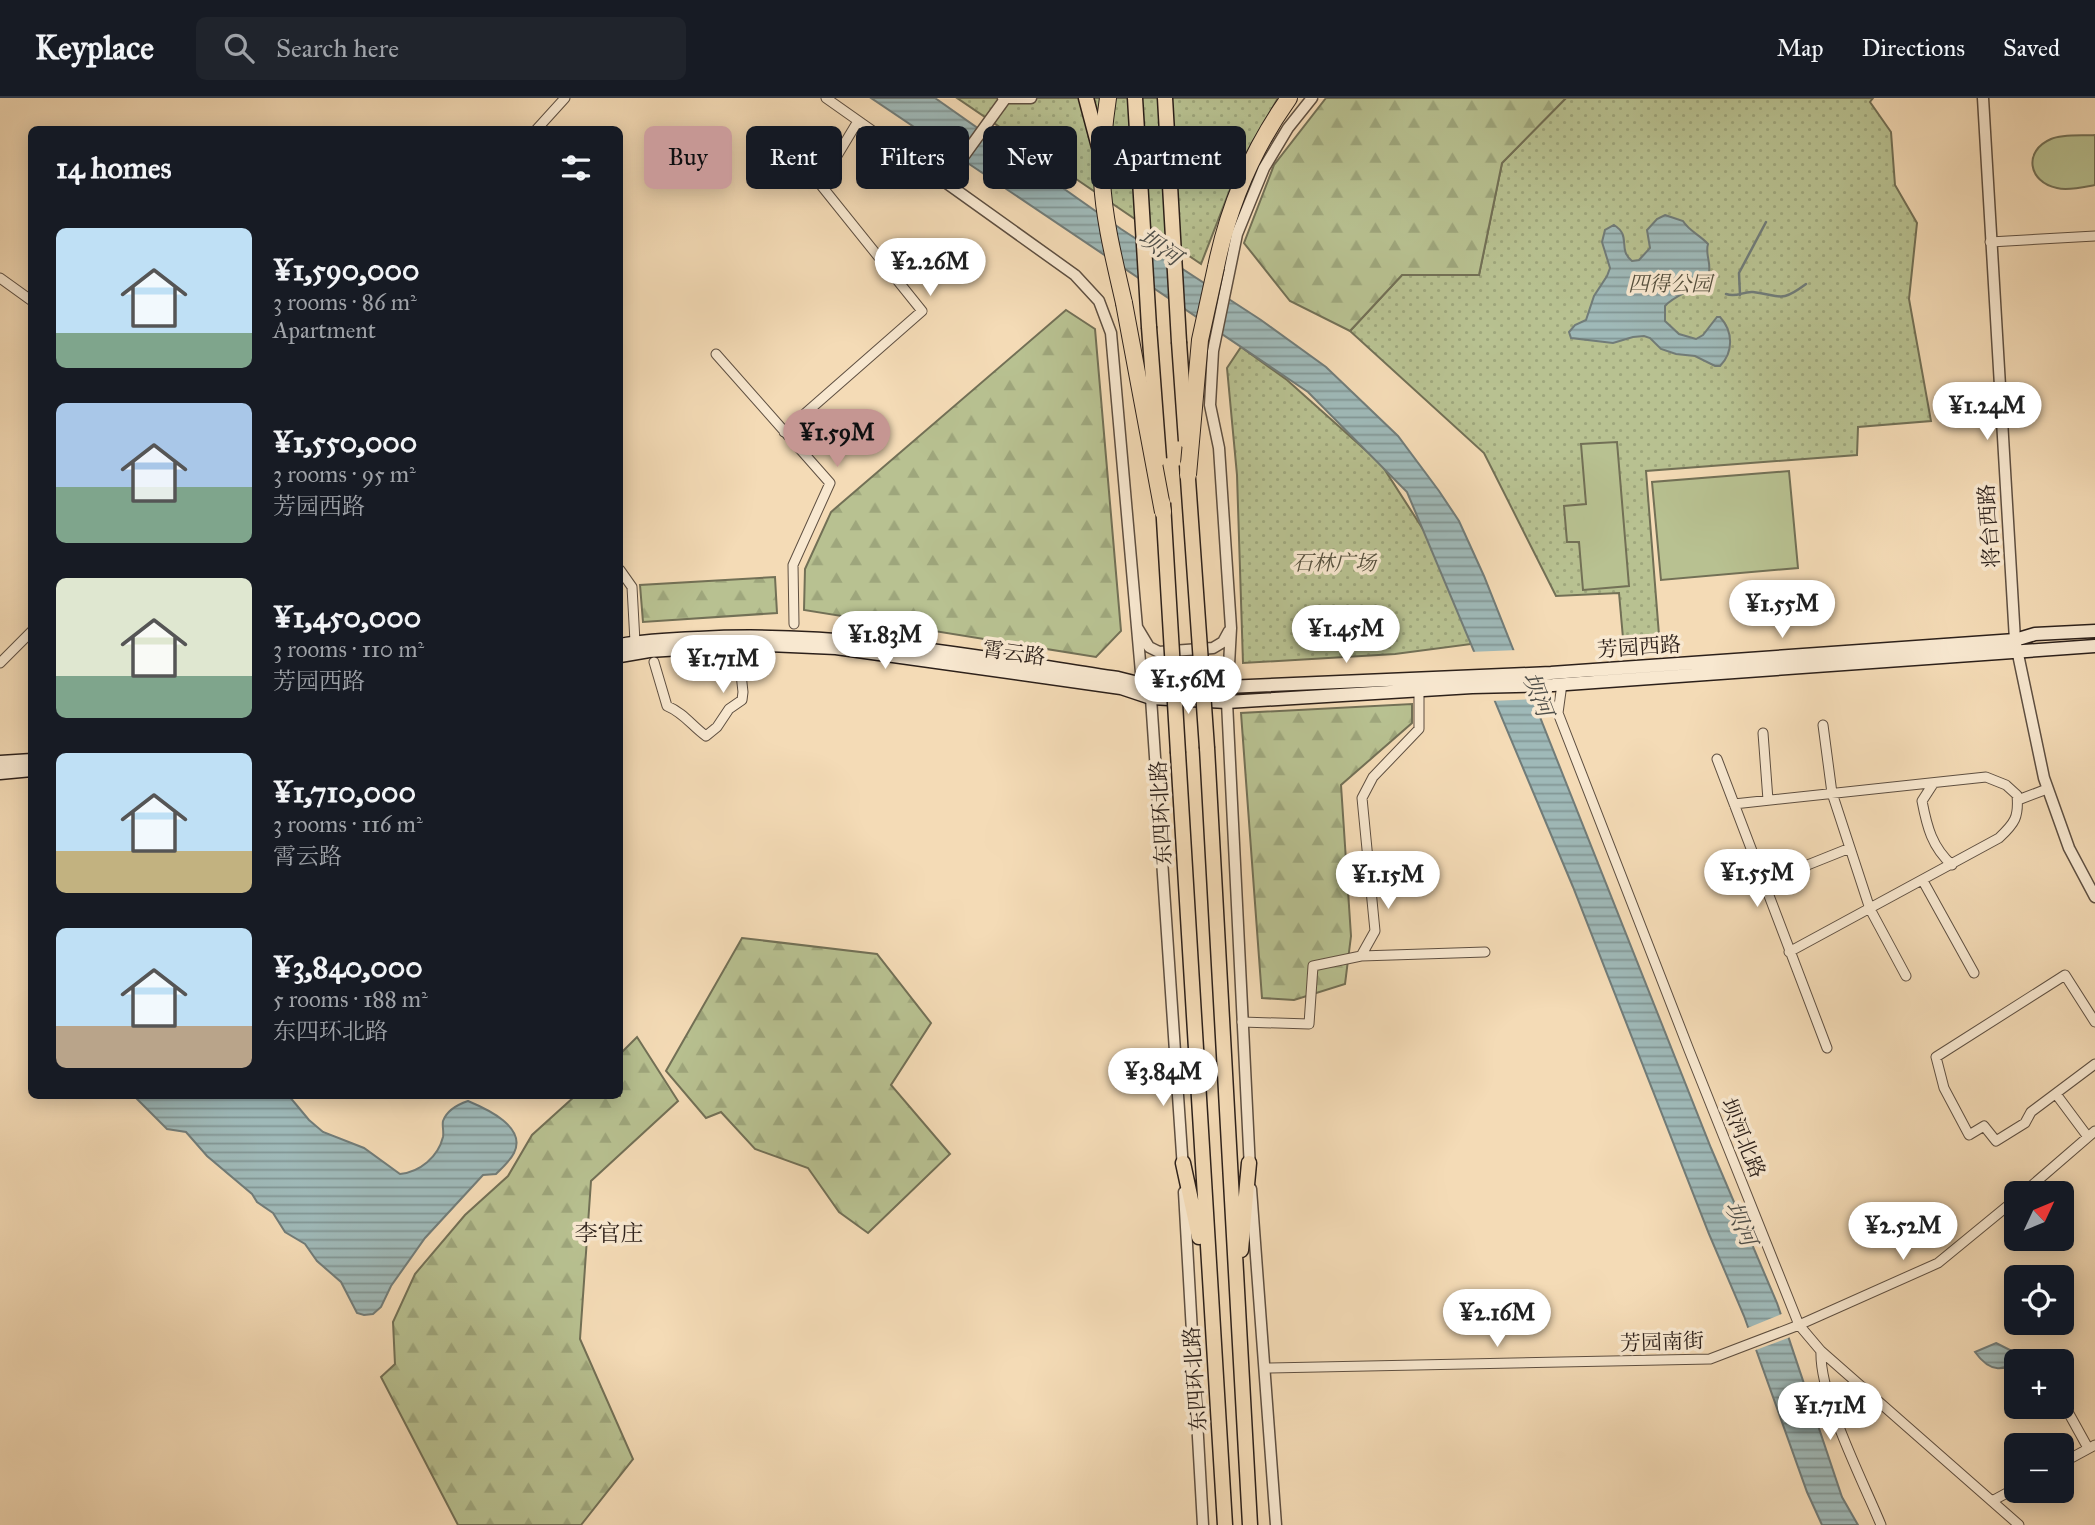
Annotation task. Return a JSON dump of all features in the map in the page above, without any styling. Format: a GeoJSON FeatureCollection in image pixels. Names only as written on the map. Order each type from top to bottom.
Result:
{"type":"FeatureCollection","features":[{"type":"Feature","properties":{"kind":"highway"},"geometry":{"type":"LineString","coordinates":[[1086,98],[1093,126]]}},
{"type":"Feature","properties":{"kind":"highway"},"geometry":{"type":"LineString","coordinates":[[1105,126],[1108,98]]}},
{"type":"Feature","properties":{"kind":"highway","name":"东四环北路"},"geometry":{"type":"LineString","coordinates":[[1135,98],[1225,1525]]}},
{"type":"Feature","properties":{"kind":"highway"},"geometry":{"type":"LineString","coordinates":[[1165,98],[1206,748],[1250,1525]]}},
{"type":"Feature","properties":{"kind":"highway"},"geometry":{"type":"LineString","coordinates":[[1188,475],[1200,340],[1222,271],[1223,230],[1245,172],[1289,98]]}},
{"type":"Feature","properties":{"kind":"highway"},"geometry":{"type":"LineString","coordinates":[[1103,189],[1111,244],[1163,512]]}},
{"type":"Feature","properties":{"kind":"highway"},"geometry":{"type":"LineString","coordinates":[[1183,1163],[1209,1281]]}},
{"type":"Feature","properties":{"kind":"highway"},"geometry":{"type":"LineString","coordinates":[[1236,1300],[1249,1163]]}},
{"type":"Feature","properties":{"kind":"main road","name":"芳园西路"},"geometry":{"type":"LineString","coordinates":[[2016,645],[2035,634],[2095,631]]}},
{"type":"Feature","properties":{"kind":"main road","name":"霄云路"},"geometry":{"type":"LineString","coordinates":[[623,644],[731,636],[799,636],[855,640],[1118,678],[1142,684],[1226,687]]}},
{"type":"Feature","properties":{"kind":"main road","name":"霄云路"},"geometry":{"type":"LineString","coordinates":[[623,656],[768,645],[836,648],[1121,688],[1151,698],[1227,702]]}},
{"type":"Feature","properties":{"kind":"main road","name":"芳园西路"},"geometry":{"type":"LineString","coordinates":[[1226,687],[1556,681],[2016,645],[2095,646]]}},
{"type":"Feature","properties":{"kind":"main road","name":"芳园西路"},"geometry":{"type":"LineString","coordinates":[[1227,702],[1419,691],[1470,682]]}},
{"type":"Feature","properties":{"kind":"main road"},"geometry":{"type":"LineString","coordinates":[[0,762],[28,760]]}},
{"type":"Feature","properties":{"kind":"main road"},"geometry":{"type":"LineString","coordinates":[[0,773],[28,770]]}},
{"type":"Feature","properties":{"kind":"street"},"geometry":{"type":"LineString","coordinates":[[540,126],[565,98]]}},
{"type":"Feature","properties":{"kind":"street"},"geometry":{"type":"LineString","coordinates":[[826,98],[865,126]]}},
{"type":"Feature","properties":{"kind":"street"},"geometry":{"type":"LineString","coordinates":[[969,148],[1004,99],[1031,98]]}},
{"type":"Feature","properties":{"kind":"street"},"geometry":{"type":"LineString","coordinates":[[1276,1525],[1249,1163],[1226,687],[1231,628],[1219,448],[1210,405],[1222,271],[1264,168],[1288,128],[1312,98]]}},
{"type":"Feature","properties":{"kind":"street","name":"将台西路"},"geometry":{"type":"LineString","coordinates":[[1983,98],[2016,645],[2048,789],[2069,848],[2095,897]]}},
{"type":"Feature","properties":{"kind":"street"},"geometry":{"type":"LineString","coordinates":[[784,432],[922,311],[820,184],[858,121]]}},
{"type":"Feature","properties":{"kind":"street","name":"东四环北路"},"geometry":{"type":"LineString","coordinates":[[955,189],[1076,275],[1099,301],[1111,333],[1135,624],[1142,684],[1151,698],[1183,1163],[1203,1525]]}},
{"type":"Feature","properties":{"kind":"street"},"geometry":{"type":"LineString","coordinates":[[1990,242],[2095,236]]}},
{"type":"Feature","properties":{"kind":"street"},"geometry":{"type":"LineString","coordinates":[[0,278],[28,298]]}},
{"type":"Feature","properties":{"kind":"street"},"geometry":{"type":"LineString","coordinates":[[716,354],[830,483],[793,565],[794,624]]}},
{"type":"Feature","properties":{"kind":"street"},"geometry":{"type":"LineString","coordinates":[[623,574],[632,587],[635,642]]}},
{"type":"Feature","properties":{"kind":"street"},"geometry":{"type":"LineString","coordinates":[[1135,624],[1149,647],[1159,652],[1213,649],[1223,642],[1231,628]]}},
{"type":"Feature","properties":{"kind":"street"},"geometry":{"type":"LineString","coordinates":[[0,663],[28,635]]}},
{"type":"Feature","properties":{"kind":"street"},"geometry":{"type":"LineString","coordinates":[[654,662],[667,706],[679,711],[693,727],[706,736],[717,727],[729,709],[742,700],[739,656]]}},
{"type":"Feature","properties":{"kind":"street","name":"坝河北路"},"geometry":{"type":"LineString","coordinates":[[1556,681],[1558,713],[1795,1326],[2019,1525]]}},
{"type":"Feature","properties":{"kind":"street"},"geometry":{"type":"LineString","coordinates":[[1361,956],[1375,931],[1362,798],[1373,777],[1419,729],[1419,691]]}},
{"type":"Feature","properties":{"kind":"street"},"geometry":{"type":"LineString","coordinates":[[1823,725],[1832,793],[1870,909],[1906,976]]}},
{"type":"Feature","properties":{"kind":"street"},"geometry":{"type":"LineString","coordinates":[[1763,733],[1768,800]]}},
{"type":"Feature","properties":{"kind":"street"},"geometry":{"type":"LineString","coordinates":[[1717,759],[1827,1048]]}},
{"type":"Feature","properties":{"kind":"street"},"geometry":{"type":"LineString","coordinates":[[1734,804],[1986,777],[2006,785],[2017,795],[2019,811],[2012,825],[1999,838],[1952,866],[1789,952]]}},
{"type":"Feature","properties":{"kind":"street"},"geometry":{"type":"LineString","coordinates":[[1933,783],[1922,801],[1927,832],[1940,855],[1952,866]]}},
{"type":"Feature","properties":{"kind":"street"},"geometry":{"type":"LineString","coordinates":[[2018,800],[2048,789]]}},
{"type":"Feature","properties":{"kind":"street"},"geometry":{"type":"LineString","coordinates":[[1800,868],[1850,848]]}},
{"type":"Feature","properties":{"kind":"street"},"geometry":{"type":"LineString","coordinates":[[1923,881],[1974,973]]}},
{"type":"Feature","properties":{"kind":"street"},"geometry":{"type":"LineString","coordinates":[[1242,1022],[1309,1024],[1312,966],[1361,956],[1485,952]]}},
{"type":"Feature","properties":{"kind":"street"},"geometry":{"type":"LineString","coordinates":[[2095,1022],[2065,975],[1936,1057],[1944,1088],[1969,1135],[1984,1126],[1996,1140],[2025,1123],[2031,1112],[2095,1064]]}},
{"type":"Feature","properties":{"kind":"street"},"geometry":{"type":"LineString","coordinates":[[2037,1181],[2091,1134],[2056,1094]]}},
{"type":"Feature","properties":{"kind":"street","name":"芳园南街"},"geometry":{"type":"LineString","coordinates":[[1266,1368],[1710,1359],[1795,1326],[1938,1263],[2004,1209]]}},
{"type":"Feature","properties":{"kind":"street"},"geometry":{"type":"LineString","coordinates":[[1821,1351],[1820,1370],[1881,1525]]}},
{"type":"Feature","properties":{"kind":"street"},"geometry":{"type":"LineString","coordinates":[[2074,1419],[2092,1446],[2074,1456]]}},
{"type":"Feature","properties":{"kind":"street"},"geometry":{"type":"LineString","coordinates":[[1992,1502],[2004,1495]]}},
{"type":"Feature","properties":{"kind":"green space"},"geometry":{"type":"Polygon","coordinates":[[[957,98],[1278,98],[1246,154],[1246,126],[1091,126],[1091,189],[1230,189],[1201,264],[1077,180],[1077,126],[998,126],[957,98]]]}},
{"type":"Feature","properties":{"kind":"green space"},"geometry":{"type":"Polygon","coordinates":[[[1326,98],[1566,98],[1502,163],[1479,275],[1402,275],[1350,331],[1290,301],[1244,243],[1274,165],[1326,98]]]}},
{"type":"Feature","properties":{"kind":"green space","name":"四得公园"},"geometry":{"type":"Polygon","coordinates":[[[1566,98],[1873,98],[1870,102],[1891,132],[1895,185],[1917,223],[1909,299],[1931,421],[1858,427],[1857,455],[1646,471],[1659,635],[1623,638],[1619,593],[1556,596],[1484,453],[1350,331],[1402,275],[1479,275],[1502,163],[1566,98]]]}},
{"type":"Feature","properties":{"kind":"green space"},"geometry":{"type":"Polygon","coordinates":[[[2095,135],[2095,185],[2061,189],[2040,180],[2035,173],[2033,158],[2042,144],[2061,136],[2095,135]]]}},
{"type":"Feature","properties":{"kind":"green space"},"geometry":{"type":"Polygon","coordinates":[[[1066,310],[1095,329],[1121,631],[1096,657],[804,610],[805,569],[831,512],[1066,310]]]}},
{"type":"Feature","properties":{"kind":"green space","name":"石林广场"},"geometry":{"type":"Polygon","coordinates":[[[1241,347],[1287,380],[1381,464],[1430,540],[1479,643],[1395,654],[1243,663],[1237,475],[1227,368],[1241,347]]]}},
{"type":"Feature","properties":{"kind":"green space"},"geometry":{"type":"Polygon","coordinates":[[[1617,442],[1629,586],[1583,590],[1579,542],[1567,542],[1564,506],[1586,504],[1581,444],[1617,442]]]}},
{"type":"Feature","properties":{"kind":"green space"},"geometry":{"type":"Polygon","coordinates":[[[1789,471],[1798,568],[1661,580],[1652,482],[1789,471]]]}},
{"type":"Feature","properties":{"kind":"green space"},"geometry":{"type":"Polygon","coordinates":[[[775,577],[777,613],[643,622],[640,585],[775,577]]]}},
{"type":"Feature","properties":{"kind":"green space"},"geometry":{"type":"Polygon","coordinates":[[[1412,704],[1412,723],[1341,785],[1351,936],[1345,984],[1294,1000],[1262,998],[1241,713],[1412,704]]]}},
{"type":"Feature","properties":{"kind":"green space"},"geometry":{"type":"Polygon","coordinates":[[[742,938],[877,954],[931,1023],[891,1085],[950,1154],[868,1233],[839,1212],[808,1168],[755,1149],[721,1112],[706,1118],[666,1071],[742,938]]]}},
{"type":"Feature","properties":{"kind":"green space"},"geometry":{"type":"Polygon","coordinates":[[[637,1037],[678,1101],[591,1181],[580,1339],[633,1459],[581,1525],[458,1525],[381,1377],[395,1364],[393,1322],[415,1274],[465,1215],[508,1176],[532,1135],[572,1099],[623,1099],[623,1051],[637,1037]]]}},
{"type":"Feature","properties":{"kind":"water"},"geometry":{"type":"Polygon","coordinates":[[[871,98],[935,98],[983,132],[983,173],[969,164],[969,126],[913,126],[871,98]]]}},
{"type":"Feature","properties":{"kind":"water","name":"坝河"},"geometry":{"type":"Polygon","coordinates":[[[1006,189],[1064,189],[1261,320],[1326,367],[1398,436],[1459,521],[1484,576],[1711,1148],[1777,1303],[1842,1497],[1858,1525],[1822,1525],[1807,1492],[1744,1316],[1709,1234],[1573,887],[1407,492],[1308,392],[1006,189]]]}},
{"type":"Feature","properties":{"kind":"water"},"geometry":{"type":"Polygon","coordinates":[[[1665,215],[1683,221],[1708,244],[1709,272],[1703,282],[1665,306],[1665,321],[1679,334],[1696,339],[1720,317],[1729,335],[1730,348],[1720,366],[1695,356],[1661,349],[1644,336],[1613,343],[1571,338],[1569,332],[1575,325],[1586,320],[1594,296],[1610,268],[1602,242],[1605,230],[1614,225],[1619,229],[1624,238],[1625,252],[1632,261],[1639,260],[1650,248],[1647,230],[1665,215]]]}},
{"type":"Feature","properties":{"kind":"water"},"geometry":{"type":"Polygon","coordinates":[[[137,1099],[292,1099],[323,1132],[364,1148],[400,1174],[421,1167],[432,1157],[441,1144],[445,1117],[454,1108],[468,1101],[503,1120],[515,1135],[517,1144],[514,1153],[503,1167],[496,1174],[483,1175],[425,1238],[391,1286],[381,1307],[373,1314],[364,1315],[357,1313],[341,1282],[317,1261],[305,1244],[285,1232],[273,1213],[257,1202],[252,1194],[207,1156],[186,1132],[167,1129],[137,1099]]]}},
{"type":"Feature","properties":{"kind":"water"},"geometry":{"type":"Polygon","coordinates":[[[1996,1343],[2008,1349],[2004,1349],[2004,1368],[1986,1364],[1975,1352],[1996,1343]]]}},
{"type":"Feature","properties":{"kind":"pier"},"geometry":{"type":"Polygon","coordinates":[[[1518,650],[1537,699],[1490,701],[1469,652],[1518,650]]]}},
{"type":"Feature","properties":{"kind":"pier"},"geometry":{"type":"Polygon","coordinates":[[[1784,1313],[1793,1336],[1753,1351],[1745,1329],[1784,1313]]]}},
{"type":"Feature","properties":{"kind":"waterway"},"geometry":{"type":"LineString","coordinates":[[1740,295],[1739,273],[1766,222]]}},
{"type":"Feature","properties":{"kind":"waterway"},"geometry":{"type":"LineString","coordinates":[[1726,294],[1753,292],[1780,297],[1806,284]]}},
{"type":"Feature","properties":{"kind":"district","name":"李官庄"},"geometry":{"type":"Point","coordinates":[609,1233]}}]}
